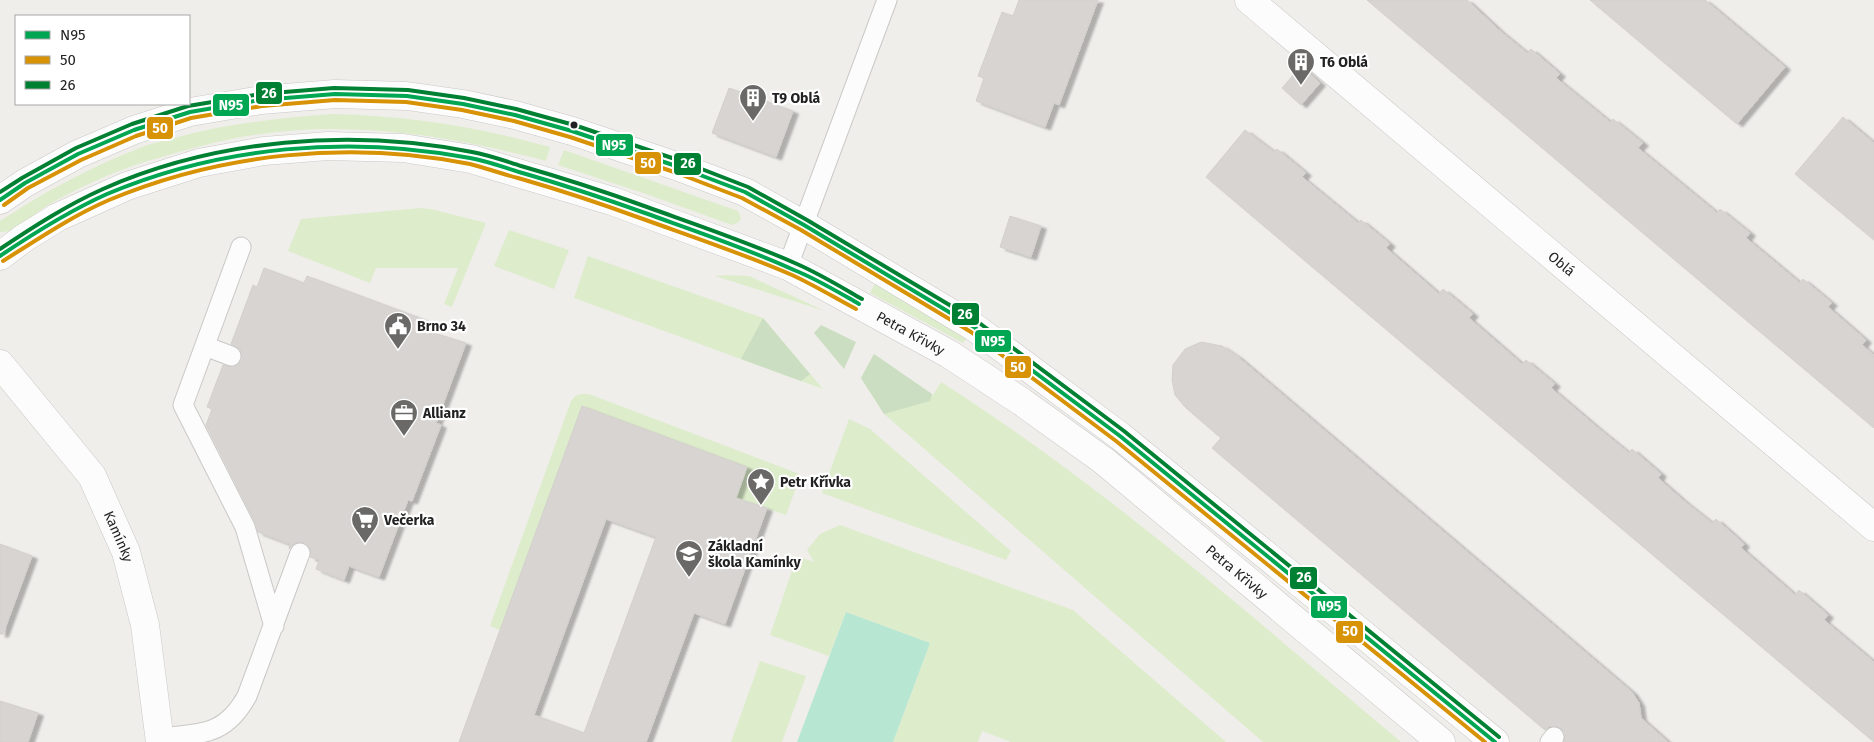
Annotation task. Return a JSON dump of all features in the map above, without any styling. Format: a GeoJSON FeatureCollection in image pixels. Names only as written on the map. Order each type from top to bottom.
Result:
{"type":"FeatureCollection","features":[{"type":"Feature","properties":{"kind":"street","name":"Oblá"},"geometry":{"type":"LineString","coordinates":[[1249,0],[1874,527]]}},
{"type":"Feature","properties":{"kind":"street"},"geometry":{"type":"LineString","coordinates":[[0,200],[25,183],[78,154],[134,130],[190,112],[261,100],[335,94],[407,96],[463,104],[515,115],[679,167],[745,192],[804,225],[974,327],[1120,436],[1495,742]]}},
{"type":"Feature","properties":{"kind":"street","name":"Petra Křivky"},"geometry":{"type":"LineString","coordinates":[[0,256],[24,238],[58,217],[127,186],[199,163],[264,151],[328,146],[403,148],[471,159],[612,201],[788,266],[949,354],[1022,402],[1104,460],[1441,742]]}},
{"type":"Feature","properties":{"kind":"street","name":"Kamínky"},"geometry":{"type":"LineString","coordinates":[[0,364],[92,476],[126,552],[145,625],[160,740]]}},
{"type":"Feature","properties":{"kind":"lane"},"geometry":{"type":"LineString","coordinates":[[788,266],[887,0]]}},
{"type":"Feature","properties":{"kind":"lane"},"geometry":{"type":"LineString","coordinates":[[241,247],[183,405],[245,527],[274,626]]}},
{"type":"Feature","properties":{"kind":"lane"},"geometry":{"type":"LineString","coordinates":[[205,346],[231,356]]}},
{"type":"Feature","properties":{"kind":"lane"},"geometry":{"type":"LineString","coordinates":[[160,740],[214,730],[227,723],[238,712],[247,696],[300,553]]}},
{"type":"Feature","properties":{"kind":"green space"},"geometry":{"type":"Polygon","coordinates":[[[332,114],[388,117],[442,123],[495,133],[550,147],[546,161],[469,143],[392,132],[354,129],[315,129],[236,138],[175,153],[112,174],[54,202],[10,231],[0,232],[0,221],[35,199],[89,170],[145,146],[198,132],[236,125],[274,119],[332,114]]]}},
{"type":"Feature","properties":{"kind":"green space"},"geometry":{"type":"Polygon","coordinates":[[[564,150],[738,211],[741,218],[739,222],[732,225],[558,165],[564,150]]]}},
{"type":"Feature","properties":{"kind":"green space"},"geometry":{"type":"Polygon","coordinates":[[[420,208],[486,223],[452,307],[444,304],[458,268],[376,268],[370,283],[288,251],[301,219],[420,208]]]}},
{"type":"Feature","properties":{"kind":"green space"},"geometry":{"type":"Polygon","coordinates":[[[509,230],[569,250],[554,289],[494,266],[509,230]]]}},
{"type":"Feature","properties":{"kind":"green space"},"geometry":{"type":"Polygon","coordinates":[[[588,256],[763,318],[823,389],[574,298],[588,256]]]}},
{"type":"Feature","properties":{"kind":"green space"},"geometry":{"type":"Polygon","coordinates":[[[715,276],[749,276],[825,311],[715,276]]]}},
{"type":"Feature","properties":{"kind":"green space"},"geometry":{"type":"Polygon","coordinates":[[[877,280],[968,336],[963,343],[870,293],[877,280]]]}},
{"type":"Feature","properties":{"kind":"green space"},"geometry":{"type":"Polygon","coordinates":[[[763,318],[810,374],[801,381],[741,359],[763,318]]]}},
{"type":"Feature","properties":{"kind":"green space"},"geometry":{"type":"Polygon","coordinates":[[[821,325],[856,342],[844,369],[814,333],[821,325]]]}},
{"type":"Feature","properties":{"kind":"green space"},"geometry":{"type":"Polygon","coordinates":[[[874,354],[933,395],[941,382],[1002,422],[1062,465],[1177,554],[1401,742],[1263,742],[884,414],[861,378],[874,354]]]}},
{"type":"Feature","properties":{"kind":"green space"},"geometry":{"type":"Polygon","coordinates":[[[874,354],[932,394],[930,401],[884,414],[861,378],[874,354]]]}},
{"type":"Feature","properties":{"kind":"green space"},"geometry":{"type":"Polygon","coordinates":[[[589,394],[797,473],[800,477],[786,515],[736,498],[747,467],[582,406],[500,630],[490,626],[571,401],[575,396],[589,394]]]}},
{"type":"Feature","properties":{"kind":"green space"},"geometry":{"type":"Polygon","coordinates":[[[849,419],[870,429],[1011,551],[1006,560],[822,493],[849,419]]]}},
{"type":"Feature","properties":{"kind":"green space"},"geometry":{"type":"Polygon","coordinates":[[[840,525],[1073,610],[1226,742],[1011,742],[982,731],[978,742],[893,742],[930,643],[846,612],[829,656],[770,635],[797,556],[814,562],[807,550],[820,534],[840,525]]]}},
{"type":"Feature","properties":{"kind":"green space"},"geometry":{"type":"Polygon","coordinates":[[[846,612],[930,643],[893,742],[797,742],[846,612]]]}},
{"type":"Feature","properties":{"kind":"green space"},"geometry":{"type":"Polygon","coordinates":[[[760,661],[806,676],[782,742],[731,742],[760,661]]]}},
{"type":"Feature","properties":{"kind":"building"},"geometry":{"type":"Polygon","coordinates":[[[1019,0],[1098,0],[1059,105],[1054,103],[1045,127],[976,101],[984,78],[978,76],[1002,12],[1013,16],[1019,0]]]}},
{"type":"Feature","properties":{"kind":"building"},"geometry":{"type":"Polygon","coordinates":[[[1367,0],[1467,0],[1527,53],[1531,49],[1560,74],[1556,78],[1610,122],[1613,119],[1643,143],[1638,148],[1717,213],[1720,209],[1750,233],[1746,238],[1800,283],[1803,279],[1832,303],[1828,307],[1866,340],[1862,345],[1874,355],[1874,428],[1367,0]]]}},
{"type":"Feature","properties":{"kind":"building"},"geometry":{"type":"Polygon","coordinates":[[[1590,0],[1705,0],[1785,67],[1737,124],[1590,0]]]}},
{"type":"Feature","properties":{"kind":"building","name":"T6 Oblá"},"geometry":{"type":"Polygon","coordinates":[[[1301,66],[1320,83],[1301,105],[1282,88],[1301,66]]]}},
{"type":"Feature","properties":{"kind":"building","name":"T9 Oblá"},"geometry":{"type":"Polygon","coordinates":[[[729,88],[793,111],[776,157],[712,133],[729,88]]]}},
{"type":"Feature","properties":{"kind":"building"},"geometry":{"type":"Polygon","coordinates":[[[1843,117],[1874,143],[1874,240],[1795,174],[1843,117]]]}},
{"type":"Feature","properties":{"kind":"building"},"geometry":{"type":"Polygon","coordinates":[[[1245,130],[1274,152],[1277,149],[1306,173],[1302,177],[1358,223],[1361,220],[1390,244],[1386,248],[1439,294],[1443,289],[1473,314],[1469,318],[1522,364],[1526,360],[1555,384],[1551,388],[1598,428],[1629,453],[1632,449],[1661,474],[1658,478],[1684,501],[1712,523],[1716,519],[1744,544],[1741,548],[1795,595],[1799,590],[1828,615],[1824,620],[1874,662],[1874,742],[1206,177],[1245,130]]]}},
{"type":"Feature","properties":{"kind":"building"},"geometry":{"type":"Polygon","coordinates":[[[1010,216],[1041,226],[1031,257],[1000,247],[1010,216]]]}},
{"type":"Feature","properties":{"kind":"building"},"geometry":{"type":"Polygon","coordinates":[[[264,268],[304,283],[307,276],[431,322],[428,331],[466,343],[436,423],[441,425],[412,501],[408,500],[379,577],[349,566],[344,580],[316,569],[319,560],[310,557],[311,551],[304,543],[298,542],[289,549],[290,544],[258,532],[255,522],[206,425],[212,409],[207,407],[223,365],[233,367],[242,360],[240,349],[231,344],[253,285],[257,287],[264,268]]]}},
{"type":"Feature","properties":{"kind":"building"},"geometry":{"type":"Polygon","coordinates":[[[1201,342],[1222,346],[1237,356],[1632,692],[1639,703],[1641,718],[1668,742],[1564,742],[1565,733],[1561,728],[1550,726],[1545,730],[1212,448],[1221,438],[1185,407],[1175,395],[1172,380],[1173,365],[1185,349],[1201,342]]]}},
{"type":"Feature","properties":{"kind":"building"},"geometry":{"type":"Polygon","coordinates":[[[582,406],[747,467],[736,498],[767,508],[725,624],[694,613],[646,742],[459,742],[582,406]],[[606,519],[534,715],[584,733],[656,537],[606,519]]]}},
{"type":"Feature","properties":{"kind":"building"},"geometry":{"type":"Polygon","coordinates":[[[0,544],[32,556],[3,634],[0,634],[0,544]]]}},
{"type":"Feature","properties":{"kind":"building"},"geometry":{"type":"Polygon","coordinates":[[[0,701],[38,713],[28,742],[0,742],[0,701]]]}},
{"type":"Feature","properties":{"kind":"transit line","name":"26"},"geometry":{"type":"LineString","coordinates":[[0,192],[76,148],[132,124],[188,106],[260,94],[334,88],[408,90],[464,98],[516,109],[574,125],[681,161],[748,187],[978,322],[1124,431],[1499,737]]}},
{"type":"Feature","properties":{"kind":"transit line","name":"N95"},"geometry":{"type":"LineString","coordinates":[[0,200],[25,183],[78,154],[134,130],[190,112],[261,100],[335,94],[407,96],[463,104],[515,115],[572,131],[679,167],[745,192],[804,225],[974,327],[1120,436],[1495,742]]}},
{"type":"Feature","properties":{"kind":"transit line","name":"50"},"geometry":{"type":"LineString","coordinates":[[4,205],[28,188],[81,160],[136,136],[191,118],[262,106],[335,100],[406,102],[462,110],[514,121],[570,137],[677,173],[742,198],[801,230],[971,332],[1116,441],[1485,742]]}},
{"type":"Feature","properties":{"kind":"transit line","name":"26"},"geometry":{"type":"LineString","coordinates":[[0,249],[50,217],[90,195],[146,172],[191,159],[238,149],[284,143],[332,140],[379,141],[426,145],[478,153],[584,185],[760,248],[814,272],[862,299]]}},
{"type":"Feature","properties":{"kind":"transit line","name":"N95"},"geometry":{"type":"LineString","coordinates":[[0,256],[52,223],[107,194],[150,178],[195,165],[240,155],[286,149],[379,147],[425,151],[476,159],[582,191],[758,254],[811,277],[859,304]]}},
{"type":"Feature","properties":{"kind":"transit line","name":"50"},"geometry":{"type":"LineString","coordinates":[[3,261],[55,228],[95,206],[152,184],[196,171],[287,155],[333,152],[379,153],[425,157],[470,164],[581,197],[774,267],[856,309]]}},
{"type":"Feature","properties":{"kind":"place","name":"T6 Oblá"},"geometry":{"type":"Point","coordinates":[1301,86]}},
{"type":"Feature","properties":{"kind":"place","name":"T9 Oblá"},"geometry":{"type":"Point","coordinates":[753,122]}},
{"type":"Feature","properties":{"kind":"place","name":"Brno 34"},"geometry":{"type":"Point","coordinates":[398,350]}},
{"type":"Feature","properties":{"kind":"place","name":"Allianz"},"geometry":{"type":"Point","coordinates":[404,437]}},
{"type":"Feature","properties":{"kind":"place","name":"Petr Křívka"},"geometry":{"type":"Point","coordinates":[761,506]}},
{"type":"Feature","properties":{"kind":"place","name":"Večerka"},"geometry":{"type":"Point","coordinates":[365,544]}},
{"type":"Feature","properties":{"kind":"place","name":"Základní škola Kamínky"},"geometry":{"type":"Point","coordinates":[689,578]}}]}
